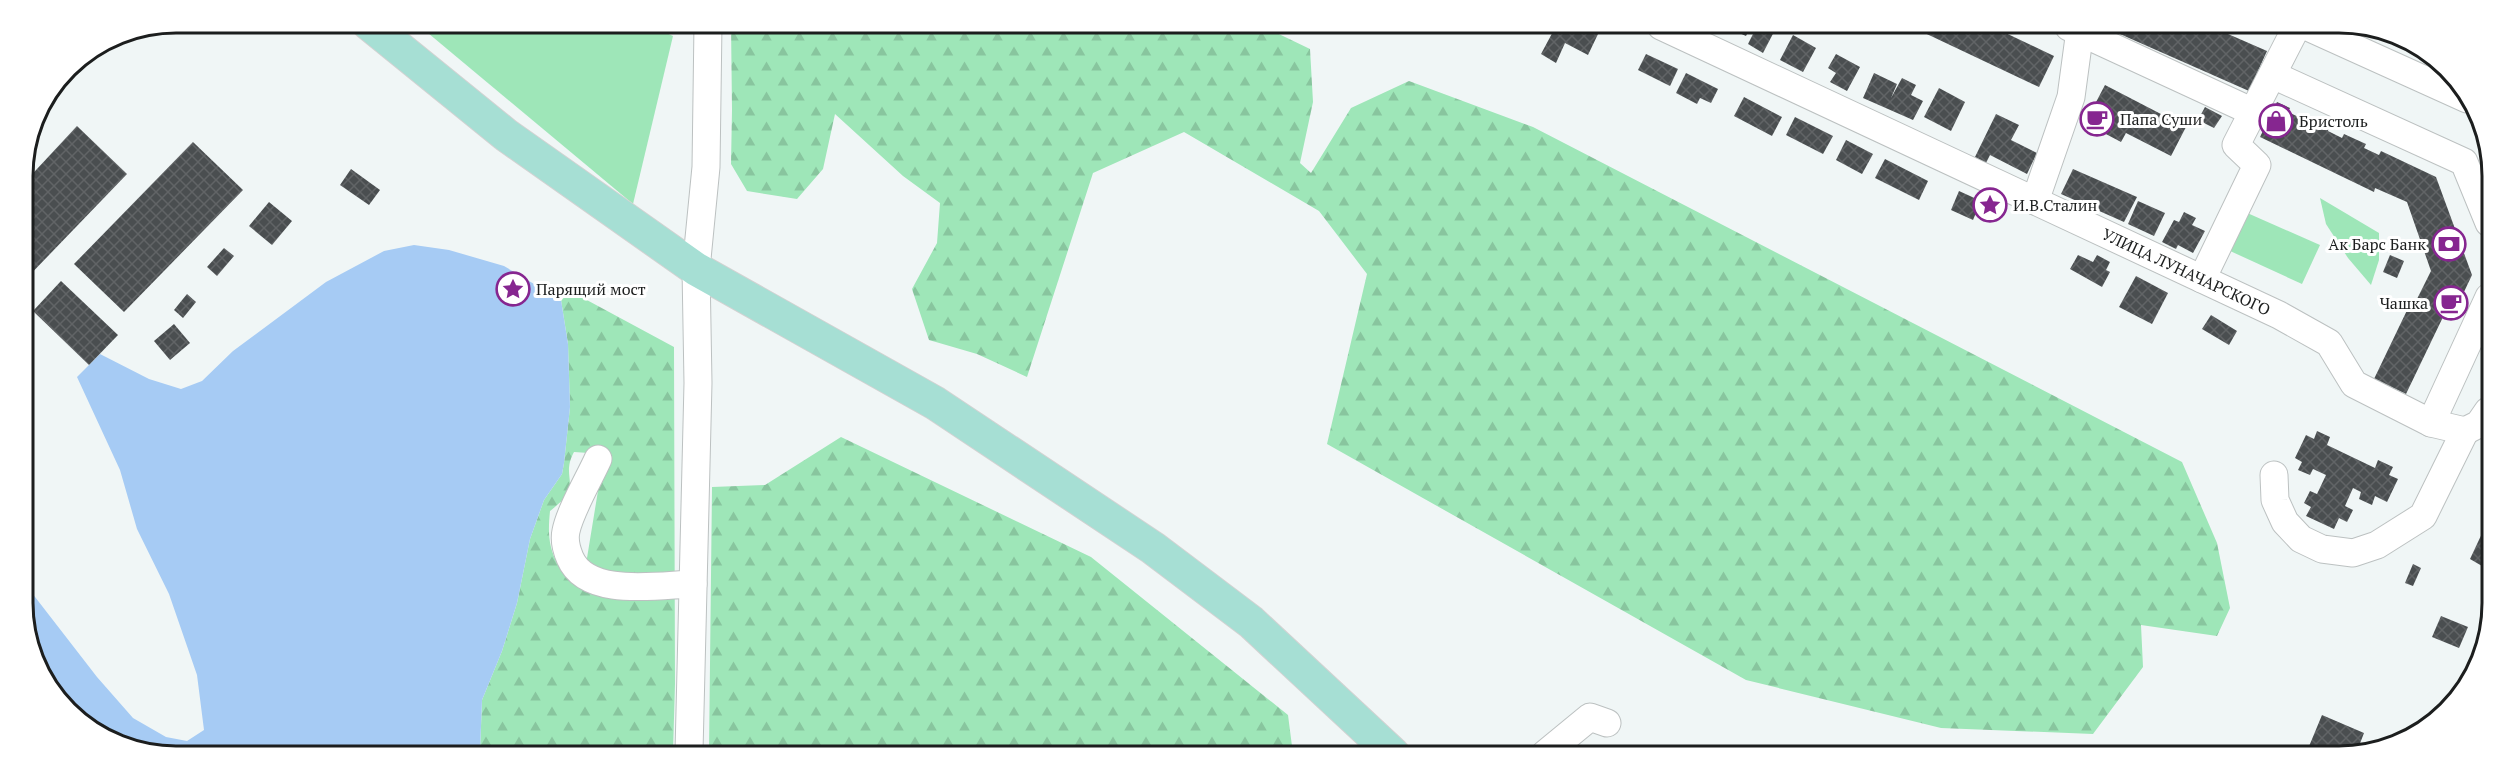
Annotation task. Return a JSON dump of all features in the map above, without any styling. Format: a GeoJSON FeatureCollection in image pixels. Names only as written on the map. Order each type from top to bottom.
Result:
{"type":"FeatureCollection","features":[{"type":"Feature","properties":{"kind":"main road"},"geometry":{"type":"LineString","coordinates":[[380,33],[506,135],[696,269],[935,403],[1153,548],[1251,622],[1384,746]]}},
{"type":"Feature","properties":{"kind":"street"},"geometry":{"type":"LineString","coordinates":[[689,746],[698,383],[696,269],[706,167],[708,33]]}},
{"type":"Feature","properties":{"kind":"street","name":"УЛИЦА ЛУНАЧАРСКОГО"},"geometry":{"type":"LineString","coordinates":[[1675,33],[2279,315],[2329,343],[2354,384],[2431,423],[2465,431]]}},
{"type":"Feature","properties":{"kind":"street"},"geometry":{"type":"LineString","coordinates":[[2035,201],[2071,98],[2075,33]]}},
{"type":"Feature","properties":{"kind":"street"},"geometry":{"type":"LineString","coordinates":[[2084,33],[2253,112]]}},
{"type":"Feature","properties":{"kind":"street"},"geometry":{"type":"LineString","coordinates":[[2202,279],[2257,165],[2236,145],[2294,33]]}},
{"type":"Feature","properties":{"kind":"street"},"geometry":{"type":"LineString","coordinates":[[2321,33],[2457,95]]}},
{"type":"Feature","properties":{"kind":"street"},"geometry":{"type":"LineString","coordinates":[[2273,75],[2464,162],[2482,206]]}},
{"type":"Feature","properties":{"kind":"street"},"geometry":{"type":"LineString","coordinates":[[2431,423],[2482,312]]}},
{"type":"Feature","properties":{"kind":"street"},"geometry":{"type":"LineString","coordinates":[[2274,475],[2275,500],[2285,522],[2301,539],[2322,549],[2354,553],[2377,545],[2423,516],[2465,431],[2479,424],[2482,420]]}},
{"type":"Feature","properties":{"kind":"street"},"geometry":{"type":"LineString","coordinates":[[598,459],[566,532],[568,553],[575,569],[594,582],[615,586],[693,584]]}},
{"type":"Feature","properties":{"kind":"street"},"geometry":{"type":"LineString","coordinates":[[1555,746],[1590,717],[1607,723]]}},
{"type":"Feature","properties":{"kind":"green space"},"geometry":{"type":"Polygon","coordinates":[[[428,33],[666,33],[673,36],[633,204],[428,33]]]}},
{"type":"Feature","properties":{"kind":"green space"},"geometry":{"type":"Polygon","coordinates":[[[731,33],[1277,33],[1310,49],[1313,102],[1300,163],[1311,173],[1351,108],[1409,81],[1533,127],[2182,462],[2217,543],[2230,608],[2217,636],[2141,625],[2143,667],[2093,734],[1941,728],[1746,680],[1327,444],[1367,274],[1319,211],[1184,132],[1093,173],[1027,377],[977,354],[929,340],[912,289],[937,243],[940,203],[903,176],[835,114],[823,169],[797,199],[747,191],[731,164],[731,33]]]}},
{"type":"Feature","properties":{"kind":"green space"},"geometry":{"type":"Polygon","coordinates":[[[2320,198],[2379,233],[2379,260],[2371,285],[2348,258],[2326,224],[2320,198]]]}},
{"type":"Feature","properties":{"kind":"green space"},"geometry":{"type":"Polygon","coordinates":[[[2245,212],[2320,245],[2302,284],[2228,250],[2245,212]]]}},
{"type":"Feature","properties":{"kind":"green space"},"geometry":{"type":"Polygon","coordinates":[[[572,292],[674,347],[673,746],[480,746],[482,700],[502,651],[517,603],[530,539],[544,500],[562,474],[570,407],[568,344],[561,300],[572,292]],[[574,452],[570,461],[570,482],[567,494],[550,511],[550,539],[552,552],[558,565],[587,558],[604,454],[574,452]]]}},
{"type":"Feature","properties":{"kind":"green space"},"geometry":{"type":"Polygon","coordinates":[[[841,437],[1091,557],[1288,715],[1292,746],[709,746],[712,487],[765,485],[841,437]]]}},
{"type":"Feature","properties":{"kind":"water"},"geometry":{"type":"Polygon","coordinates":[[[414,245],[449,250],[504,266],[561,300],[568,344],[570,407],[564,463],[562,474],[544,500],[530,539],[517,603],[502,651],[482,700],[480,746],[176,746],[139,741],[104,727],[75,704],[52,675],[36,631],[33,594],[97,677],[133,718],[166,737],[187,741],[204,730],[197,675],[169,594],[137,529],[120,470],[77,377],[100,354],[149,379],[181,389],[202,381],[233,351],[326,282],[384,251],[414,245]]]}},
{"type":"Feature","properties":{"kind":"building"},"geometry":{"type":"Polygon","coordinates":[[[1552,33],[1599,33],[1588,55],[1565,43],[1556,63],[1541,54],[1552,33]]]}},
{"type":"Feature","properties":{"kind":"building"},"geometry":{"type":"Polygon","coordinates":[[[1754,33],[1773,33],[1763,53],[1748,44],[1754,33]]]}},
{"type":"Feature","properties":{"kind":"building"},"geometry":{"type":"Polygon","coordinates":[[[1925,33],[2006,33],[2054,56],[2039,87],[1925,33]]]}},
{"type":"Feature","properties":{"kind":"building"},"geometry":{"type":"Polygon","coordinates":[[[2118,33],[2226,33],[2267,51],[2249,91],[2118,33]]]}},
{"type":"Feature","properties":{"kind":"building"},"geometry":{"type":"Polygon","coordinates":[[[1793,35],[1816,48],[1803,72],[1780,60],[1793,35]]]}},
{"type":"Feature","properties":{"kind":"building"},"geometry":{"type":"Polygon","coordinates":[[[1646,54],[1678,69],[1670,86],[1638,70],[1646,54]]]}},
{"type":"Feature","properties":{"kind":"building"},"geometry":{"type":"Polygon","coordinates":[[[1836,54],[1860,67],[1847,91],[1830,82],[1836,73],[1828,68],[1836,54]]]}},
{"type":"Feature","properties":{"kind":"building"},"geometry":{"type":"Polygon","coordinates":[[[1686,73],[1718,89],[1711,103],[1700,98],[1697,104],[1676,93],[1686,73]]]}},
{"type":"Feature","properties":{"kind":"building"},"geometry":{"type":"Polygon","coordinates":[[[1874,73],[1897,84],[1891,98],[1902,78],[1916,85],[1911,95],[1923,101],[1913,120],[1863,98],[1874,73]]]}},
{"type":"Feature","properties":{"kind":"building"},"geometry":{"type":"Polygon","coordinates":[[[2105,85],[2186,127],[2171,156],[2126,133],[2121,142],[2085,123],[2105,85]]]}},
{"type":"Feature","properties":{"kind":"building"},"geometry":{"type":"Polygon","coordinates":[[[1939,88],[1965,102],[1951,131],[1924,117],[1939,88]]]}},
{"type":"Feature","properties":{"kind":"building"},"geometry":{"type":"Polygon","coordinates":[[[1744,97],[1782,117],[1772,136],[1734,116],[1744,97]]]}},
{"type":"Feature","properties":{"kind":"building"},"geometry":{"type":"Polygon","coordinates":[[[2277,102],[2290,108],[2288,112],[2305,120],[2306,116],[2329,127],[2328,131],[2342,138],[2344,134],[2366,144],[2364,148],[2379,155],[2381,151],[2436,177],[2472,275],[2463,294],[2460,292],[2447,319],[2443,317],[2406,394],[2374,379],[2411,302],[2415,303],[2431,271],[2407,202],[2375,188],[2374,192],[2260,137],[2277,102]]]}},
{"type":"Feature","properties":{"kind":"building"},"geometry":{"type":"Polygon","coordinates":[[[2205,107],[2222,116],[2214,128],[2198,120],[2205,107]]]}},
{"type":"Feature","properties":{"kind":"building"},"geometry":{"type":"Polygon","coordinates":[[[1996,114],[2019,125],[2011,140],[2037,153],[2027,174],[1990,155],[1986,163],[1975,157],[1996,114]]]}},
{"type":"Feature","properties":{"kind":"building"},"geometry":{"type":"Polygon","coordinates":[[[1795,117],[1833,136],[1823,154],[1786,135],[1795,117]]]}},
{"type":"Feature","properties":{"kind":"building"},"geometry":{"type":"Polygon","coordinates":[[[77,126],[127,174],[33,272],[33,173],[77,126]]]}},
{"type":"Feature","properties":{"kind":"building"},"geometry":{"type":"Polygon","coordinates":[[[1846,140],[1873,154],[1862,174],[1836,160],[1846,140]]]}},
{"type":"Feature","properties":{"kind":"building"},"geometry":{"type":"Polygon","coordinates":[[[193,142],[243,190],[124,312],[74,264],[193,142]]]}},
{"type":"Feature","properties":{"kind":"building"},"geometry":{"type":"Polygon","coordinates":[[[1885,159],[1928,181],[1919,200],[1875,178],[1885,159]]]}},
{"type":"Feature","properties":{"kind":"building"},"geometry":{"type":"Polygon","coordinates":[[[351,169],[380,190],[369,205],[340,185],[351,169]]]}},
{"type":"Feature","properties":{"kind":"building"},"geometry":{"type":"Polygon","coordinates":[[[2073,169],[2137,197],[2124,222],[2061,194],[2073,169]]]}},
{"type":"Feature","properties":{"kind":"building"},"geometry":{"type":"Polygon","coordinates":[[[1959,191],[1981,201],[1973,220],[1951,210],[1959,191]]]}},
{"type":"Feature","properties":{"kind":"building"},"geometry":{"type":"Polygon","coordinates":[[[2138,201],[2165,213],[2154,236],[2128,224],[2138,201]]]}},
{"type":"Feature","properties":{"kind":"building"},"geometry":{"type":"Polygon","coordinates":[[[269,202],[292,221],[272,245],[249,226],[269,202]]]}},
{"type":"Feature","properties":{"kind":"building"},"geometry":{"type":"Polygon","coordinates":[[[2184,212],[2196,218],[2192,225],[2205,231],[2193,253],[2178,245],[2176,249],[2162,242],[2174,220],[2179,222],[2184,212]]]}},
{"type":"Feature","properties":{"kind":"building"},"geometry":{"type":"Polygon","coordinates":[[[224,248],[234,256],[217,276],[207,267],[224,248]]]}},
{"type":"Feature","properties":{"kind":"building"},"geometry":{"type":"Polygon","coordinates":[[[2078,255],[2093,262],[2097,255],[2110,262],[2106,270],[2110,272],[2102,287],[2070,269],[2078,255]]]}},
{"type":"Feature","properties":{"kind":"building"},"geometry":{"type":"Polygon","coordinates":[[[2390,255],[2404,261],[2397,278],[2383,272],[2390,255]]]}},
{"type":"Feature","properties":{"kind":"building"},"geometry":{"type":"Polygon","coordinates":[[[2136,276],[2168,293],[2152,324],[2119,307],[2136,276]]]}},
{"type":"Feature","properties":{"kind":"building"},"geometry":{"type":"Polygon","coordinates":[[[61,281],[118,335],[89,365],[33,311],[61,281]]]}},
{"type":"Feature","properties":{"kind":"building"},"geometry":{"type":"Polygon","coordinates":[[[187,294],[196,302],[183,318],[174,310],[187,294]]]}},
{"type":"Feature","properties":{"kind":"building"},"geometry":{"type":"Polygon","coordinates":[[[2211,315],[2237,331],[2229,345],[2202,329],[2211,315]]]}},
{"type":"Feature","properties":{"kind":"building"},"geometry":{"type":"Polygon","coordinates":[[[174,324],[190,343],[170,360],[154,341],[174,324]]]}},
{"type":"Feature","properties":{"kind":"building"},"geometry":{"type":"Polygon","coordinates":[[[2317,431],[2330,437],[2327,445],[2375,468],[2378,460],[2393,467],[2389,475],[2398,479],[2387,502],[2375,496],[2372,505],[2359,499],[2361,492],[2353,488],[2345,506],[2353,510],[2347,522],[2339,518],[2334,529],[2306,516],[2311,507],[2304,503],[2310,491],[2317,494],[2326,475],[2313,469],[2310,475],[2298,470],[2302,462],[2295,458],[2306,435],[2314,439],[2317,431]]]}},
{"type":"Feature","properties":{"kind":"building"},"geometry":{"type":"Polygon","coordinates":[[[2482,533],[2482,566],[2470,559],[2482,533]]]}},
{"type":"Feature","properties":{"kind":"building"},"geometry":{"type":"Polygon","coordinates":[[[2413,564],[2421,568],[2413,586],[2405,583],[2413,564]]]}},
{"type":"Feature","properties":{"kind":"building"},"geometry":{"type":"Polygon","coordinates":[[[2441,616],[2468,627],[2459,648],[2432,637],[2441,616]]]}},
{"type":"Feature","properties":{"kind":"building"},"geometry":{"type":"Polygon","coordinates":[[[2322,715],[2364,733],[2360,744],[2309,746],[2322,715]]]}},
{"type":"Feature","properties":{"kind":"place","name":"Папа Суши"},"geometry":{"type":"Point","coordinates":[2097,119]}},
{"type":"Feature","properties":{"kind":"place","name":"Бристоль"},"geometry":{"type":"Point","coordinates":[2276,121]}},
{"type":"Feature","properties":{"kind":"place","name":"И.В.Сталин"},"geometry":{"type":"Point","coordinates":[1990,205]}},
{"type":"Feature","properties":{"kind":"place","name":"Ак Барс Банк"},"geometry":{"type":"Point","coordinates":[2449,244]}},
{"type":"Feature","properties":{"kind":"place","name":"Парящий мост"},"geometry":{"type":"Point","coordinates":[513,289]}},
{"type":"Feature","properties":{"kind":"place","name":"Чашка"},"geometry":{"type":"Point","coordinates":[2451,303]}}]}
